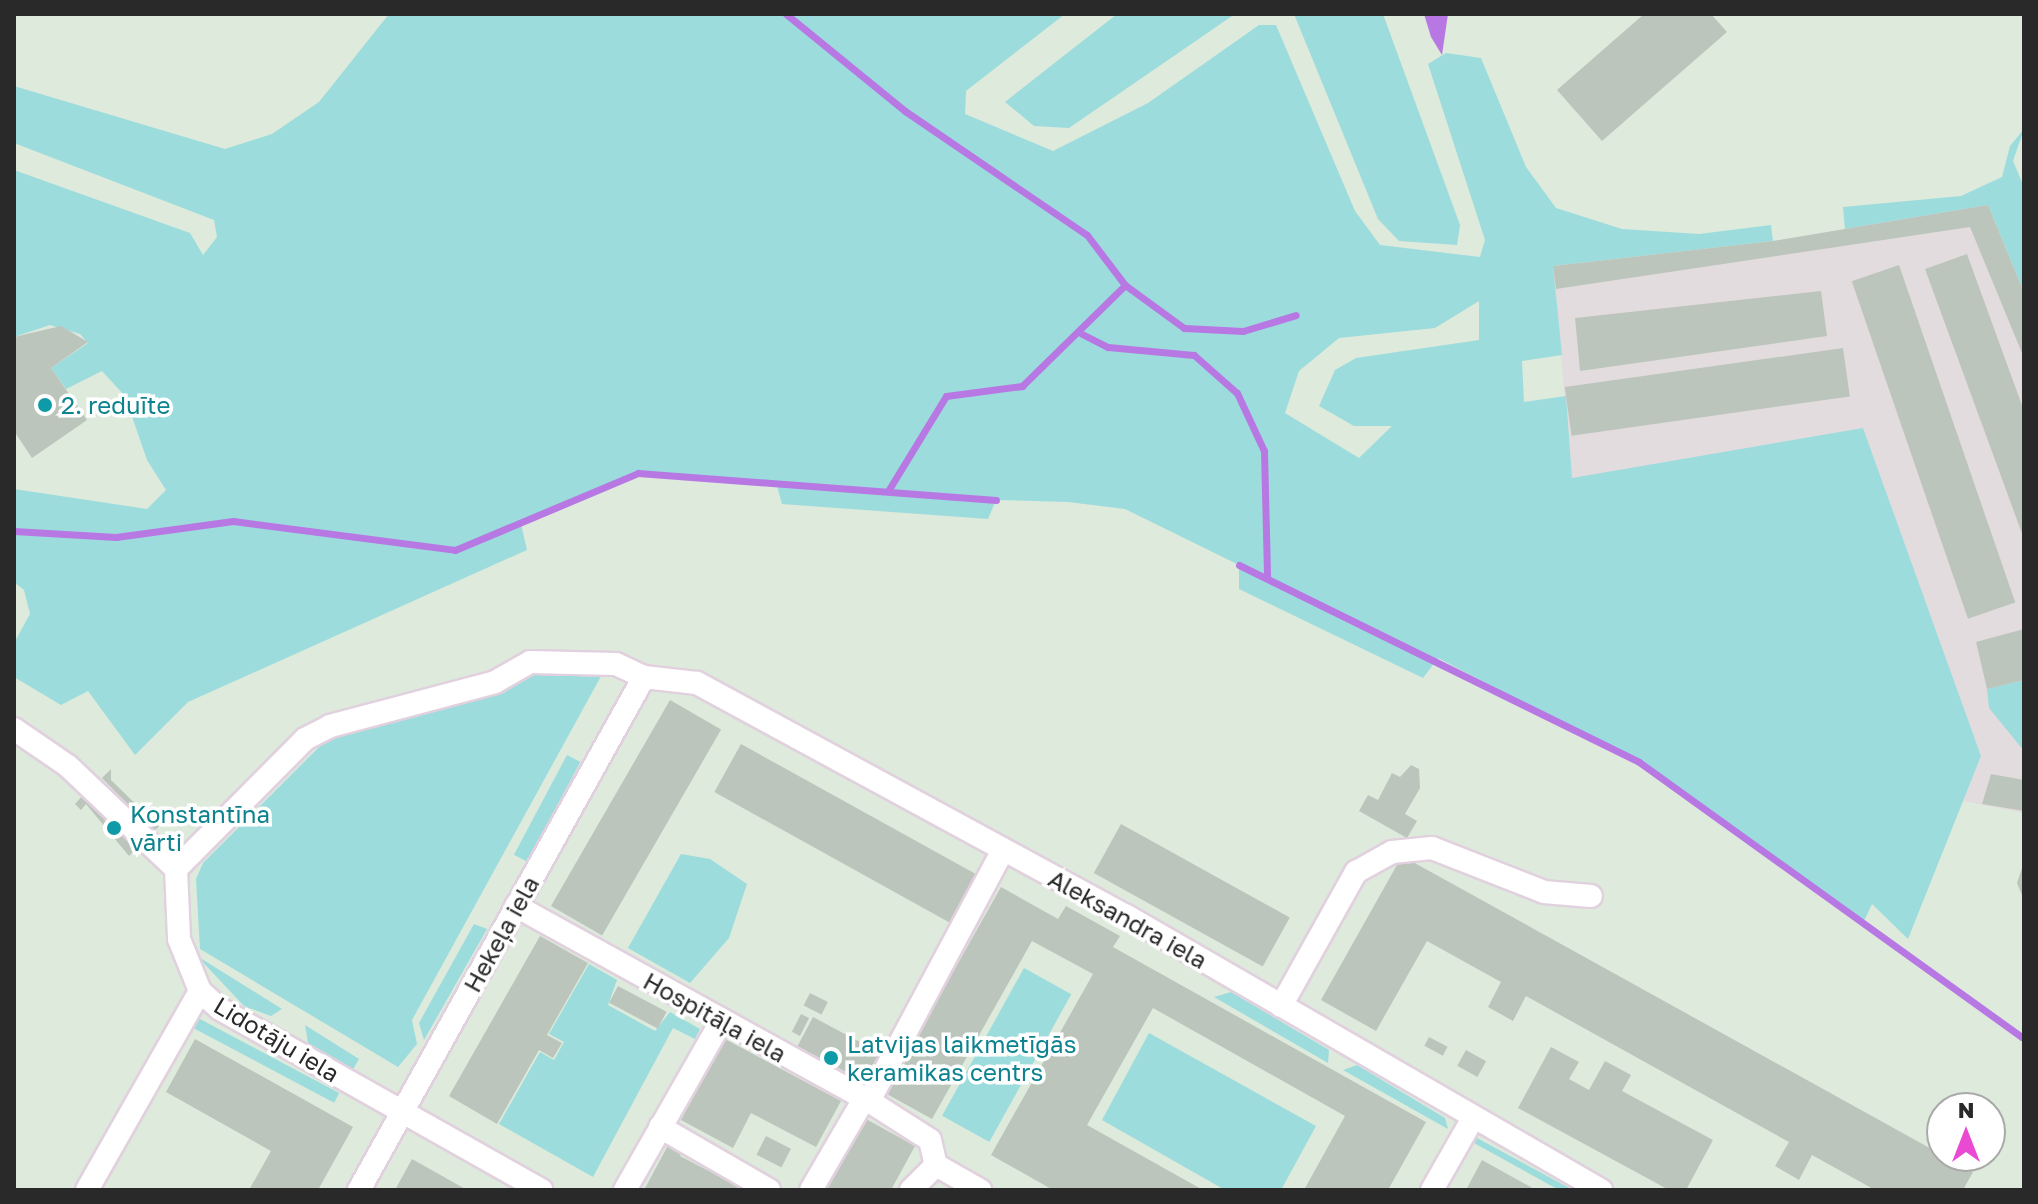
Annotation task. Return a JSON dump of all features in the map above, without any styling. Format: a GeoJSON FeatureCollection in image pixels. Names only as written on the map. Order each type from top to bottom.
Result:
{"type":"FeatureCollection","features":[{"type":"Feature","properties":{"kind":"street","name":"Aleksandra iela"},"geometry":{"type":"LineString","coordinates":[[176,869],[305,739],[330,726],[495,682],[530,662],[616,664],[644,677],[697,683],[1003,850],[1601,1190]]}},
{"type":"Feature","properties":{"kind":"street","name":"Hekeļa iela"},"geometry":{"type":"LineString","coordinates":[[359,1190],[644,677]]}},
{"type":"Feature","properties":{"kind":"street"},"geometry":{"type":"LineString","coordinates":[[14,729],[68,766],[176,869]]}},
{"type":"Feature","properties":{"kind":"street"},"geometry":{"type":"LineString","coordinates":[[1281,1006],[1356,872],[1392,852],[1432,848],[1544,892],[1591,896]]}},
{"type":"Feature","properties":{"kind":"street"},"geometry":{"type":"LineString","coordinates":[[811,1190],[866,1100],[1003,850]]}},
{"type":"Feature","properties":{"kind":"street","name":"Lidotāju iela"},"geometry":{"type":"LineString","coordinates":[[176,869],[179,939],[200,991],[402,1112],[541,1190]]}},
{"type":"Feature","properties":{"kind":"street","name":"Hospitāļa iela"},"geometry":{"type":"LineString","coordinates":[[516,906],[866,1100],[930,1140],[936,1165]]}},
{"type":"Feature","properties":{"kind":"street"},"geometry":{"type":"LineString","coordinates":[[87,1190],[200,991]]}},
{"type":"Feature","properties":{"kind":"street"},"geometry":{"type":"LineString","coordinates":[[625,1190],[722,1020]]}},
{"type":"Feature","properties":{"kind":"street"},"geometry":{"type":"LineString","coordinates":[[1432,1190],[1473,1118]]}},
{"type":"Feature","properties":{"kind":"street"},"geometry":{"type":"LineString","coordinates":[[660,1127],[769,1190]]}},
{"type":"Feature","properties":{"kind":"street"},"geometry":{"type":"LineString","coordinates":[[911,1190],[936,1165],[980,1190]]}},
{"type":"Feature","properties":{"kind":"shaded area"},"geometry":{"type":"Polygon","coordinates":[[[389,14],[1065,14],[966,91],[965,114],[1053,151],[1148,103],[1259,25],[1276,25],[1355,211],[1380,245],[1480,257],[1485,240],[1428,64],[1446,53],[1481,58],[1526,167],[1556,208],[1622,229],[1699,234],[1771,225],[1773,241],[1553,266],[1562,355],[1522,361],[1524,402],[1566,396],[1572,478],[1863,428],[1981,756],[1908,939],[1872,904],[1862,925],[1639,762],[1438,658],[1423,678],[1239,589],[1239,565],[1125,509],[1068,502],[996,500],[988,519],[782,504],[776,482],[639,473],[521,524],[527,550],[188,702],[135,755],[88,691],[61,705],[14,677],[14,643],[30,614],[24,590],[14,582],[14,489],[147,509],[166,490],[147,460],[125,396],[102,371],[66,389],[51,368],[88,343],[80,334],[50,325],[14,337],[14,170],[190,233],[203,255],[217,237],[214,220],[14,143],[14,86],[225,149],[272,134],[319,102],[389,14]],[[1479,301],[1435,328],[1339,338],[1299,371],[1285,413],[1359,458],[1392,426],[1354,426],[1319,406],[1335,370],[1356,358],[1479,340],[1479,301]]]}},
{"type":"Feature","properties":{"kind":"shaded area"},"geometry":{"type":"Polygon","coordinates":[[[1117,14],[1235,14],[1069,128],[1034,126],[1005,102],[1117,14]]]}},
{"type":"Feature","properties":{"kind":"shaded area"},"geometry":{"type":"Polygon","coordinates":[[[1294,14],[1383,14],[1460,225],[1457,245],[1399,241],[1378,219],[1294,14]]]}},
{"type":"Feature","properties":{"kind":"shaded area"},"geometry":{"type":"Polygon","coordinates":[[[1424,14],[1448,14],[1442,55],[1431,37],[1424,14]]]}},
{"type":"Feature","properties":{"kind":"shaded area"},"geometry":{"type":"Polygon","coordinates":[[[2024,129],[2013,161],[2024,187],[2024,293],[1988,205],[1845,229],[1843,207],[1961,196],[2002,177],[2010,146],[2024,129]]]}},
{"type":"Feature","properties":{"kind":"shaded area"},"geometry":{"type":"Polygon","coordinates":[[[1988,205],[2024,293],[2024,813],[1963,801],[1981,756],[1572,478],[1553,266],[1773,241],[1988,205]]]}},
{"type":"Feature","properties":{"kind":"shaded area"},"geometry":{"type":"Polygon","coordinates":[[[605,669],[412,1020],[417,1044],[398,1067],[200,949],[196,879],[203,863],[328,738],[384,713],[504,693],[530,670],[605,669]]]}},
{"type":"Feature","properties":{"kind":"shaded area"},"geometry":{"type":"Polygon","coordinates":[[[2024,680],[2024,751],[1989,708],[1987,689],[2024,680]]]}},
{"type":"Feature","properties":{"kind":"shaded area"},"geometry":{"type":"Polygon","coordinates":[[[567,755],[580,762],[527,862],[514,855],[567,755]]]}},
{"type":"Feature","properties":{"kind":"shaded area"},"geometry":{"type":"Polygon","coordinates":[[[681,854],[710,859],[747,884],[729,938],[690,983],[628,948],[681,854]]]}},
{"type":"Feature","properties":{"kind":"shaded area"},"geometry":{"type":"Polygon","coordinates":[[[474,924],[487,929],[424,1040],[419,1023],[474,924]]]}},
{"type":"Feature","properties":{"kind":"shaded area"},"geometry":{"type":"Polygon","coordinates":[[[197,956],[282,1009],[271,1016],[244,1006],[197,956]]]}},
{"type":"Feature","properties":{"kind":"shaded area"},"geometry":{"type":"Polygon","coordinates":[[[589,964],[617,980],[608,1005],[655,1031],[670,1012],[700,1029],[695,1039],[673,1028],[593,1177],[499,1124],[540,1052],[554,1060],[564,1042],[549,1034],[589,964]]]}},
{"type":"Feature","properties":{"kind":"shaded area"},"geometry":{"type":"Polygon","coordinates":[[[1024,968],[1071,994],[989,1142],[942,1116],[1024,968]]]}},
{"type":"Feature","properties":{"kind":"shaded area"},"geometry":{"type":"Polygon","coordinates":[[[1231,992],[1329,1050],[1328,1063],[1214,997],[1231,992]]]}},
{"type":"Feature","properties":{"kind":"shaded area"},"geometry":{"type":"Polygon","coordinates":[[[198,1018],[339,1093],[334,1103],[193,1028],[198,1018]]]}},
{"type":"Feature","properties":{"kind":"shaded area"},"geometry":{"type":"Polygon","coordinates":[[[305,1025],[359,1059],[353,1069],[308,1043],[305,1025]]]}},
{"type":"Feature","properties":{"kind":"shaded area"},"geometry":{"type":"Polygon","coordinates":[[[1149,1033],[1316,1126],[1281,1190],[1225,1190],[1102,1120],[1149,1033]]]}},
{"type":"Feature","properties":{"kind":"shaded area"},"geometry":{"type":"Polygon","coordinates":[[[1357,1065],[1445,1118],[1448,1129],[1343,1070],[1357,1065]]]}},
{"type":"Feature","properties":{"kind":"shaded area"},"geometry":{"type":"Polygon","coordinates":[[[1477,1138],[1573,1190],[1559,1190],[1474,1143],[1477,1138]]]}},
{"type":"Feature","properties":{"kind":"building"},"geometry":{"type":"Polygon","coordinates":[[[1644,14],[1711,14],[1727,32],[1602,141],[1557,90],[1644,14]]]}},
{"type":"Feature","properties":{"kind":"building"},"geometry":{"type":"Polygon","coordinates":[[[1988,205],[2024,293],[2024,358],[1970,227],[1556,289],[1553,266],[1773,241],[1988,205]]]}},
{"type":"Feature","properties":{"kind":"building"},"geometry":{"type":"Polygon","coordinates":[[[1967,254],[2024,411],[2024,539],[1925,269],[1967,254]]]}},
{"type":"Feature","properties":{"kind":"building"},"geometry":{"type":"Polygon","coordinates":[[[1899,265],[2015,603],[1968,619],[1852,281],[1899,265]]]}},
{"type":"Feature","properties":{"kind":"building"},"geometry":{"type":"Polygon","coordinates":[[[1821,291],[1827,336],[1580,371],[1575,318],[1821,291]]]}},
{"type":"Feature","properties":{"kind":"building","name":"2. reduīte"},"geometry":{"type":"Polygon","coordinates":[[[61,326],[88,342],[51,368],[87,420],[32,458],[14,431],[14,337],[61,326]]]}},
{"type":"Feature","properties":{"kind":"building"},"geometry":{"type":"Polygon","coordinates":[[[1843,348],[1850,397],[1572,436],[1565,387],[1843,348]]]}},
{"type":"Feature","properties":{"kind":"building"},"geometry":{"type":"Polygon","coordinates":[[[2024,629],[2024,680],[1987,689],[1976,642],[2024,629]]]}},
{"type":"Feature","properties":{"kind":"building"},"geometry":{"type":"Polygon","coordinates":[[[670,700],[721,730],[602,936],[551,906],[670,700]]]}},
{"type":"Feature","properties":{"kind":"building"},"geometry":{"type":"Polygon","coordinates":[[[741,744],[979,876],[952,924],[714,792],[741,744]]]}},
{"type":"Feature","properties":{"kind":"building"},"geometry":{"type":"Polygon","coordinates":[[[1411,765],[1419,769],[1420,788],[1405,814],[1417,821],[1407,838],[1359,811],[1368,795],[1378,800],[1392,773],[1400,777],[1411,765]]]}},
{"type":"Feature","properties":{"kind":"building","name":"Konstantīna vārti"},"geometry":{"type":"Polygon","coordinates":[[[111,769],[111,780],[154,822],[160,816],[165,821],[154,831],[102,778],[111,769]]]}},
{"type":"Feature","properties":{"kind":"building"},"geometry":{"type":"Polygon","coordinates":[[[1991,774],[2024,780],[2024,811],[1982,804],[1991,774]]]}},
{"type":"Feature","properties":{"kind":"building","name":"Konstantīna vārti"},"geometry":{"type":"Polygon","coordinates":[[[84,794],[138,847],[129,856],[86,804],[81,810],[75,804],[84,794]]]}},
{"type":"Feature","properties":{"kind":"building"},"geometry":{"type":"Polygon","coordinates":[[[1121,824],[1290,918],[1263,967],[1094,873],[1121,824]]]}},
{"type":"Feature","properties":{"kind":"building"},"geometry":{"type":"Polygon","coordinates":[[[1402,856],[1926,1146],[1926,1172],[1973,1172],[1963,1190],[1875,1190],[1812,1155],[1799,1180],[1775,1166],[1789,1142],[1526,996],[1513,1021],[1488,1007],[1501,982],[1427,941],[1376,1031],[1321,1000],[1402,856]]]}},
{"type":"Feature","properties":{"kind":"building"},"geometry":{"type":"Polygon","coordinates":[[[2024,862],[2024,900],[2017,883],[2024,862]]]}},
{"type":"Feature","properties":{"kind":"building"},"geometry":{"type":"Polygon","coordinates":[[[1001,887],[1058,919],[1066,906],[1120,936],[1113,947],[1426,1122],[1388,1190],[1304,1190],[1345,1116],[1153,1008],[1087,1125],[1203,1190],[1053,1190],[991,1155],[1093,974],[1032,941],[932,1119],[885,1093],[1001,887]]]}},
{"type":"Feature","properties":{"kind":"building"},"geometry":{"type":"Polygon","coordinates":[[[540,936],[588,963],[547,1035],[562,1043],[553,1058],[539,1050],[497,1124],[449,1096],[540,936]]]}},
{"type":"Feature","properties":{"kind":"building"},"geometry":{"type":"Polygon","coordinates":[[[618,986],[667,1012],[658,1029],[609,1003],[618,986]]]}},
{"type":"Feature","properties":{"kind":"building"},"geometry":{"type":"Polygon","coordinates":[[[810,993],[828,1002],[821,1015],[804,1005],[810,993]]]}},
{"type":"Feature","properties":{"kind":"building"},"geometry":{"type":"Polygon","coordinates":[[[801,1014],[809,1018],[800,1036],[792,1032],[801,1014]]]}},
{"type":"Feature","properties":{"kind":"building"},"geometry":{"type":"Polygon","coordinates":[[[813,1017],[880,1053],[865,1082],[798,1046],[813,1017]]]}},
{"type":"Feature","properties":{"kind":"building"},"geometry":{"type":"Polygon","coordinates":[[[1429,1037],[1448,1047],[1443,1056],[1424,1046],[1429,1037]]]}},
{"type":"Feature","properties":{"kind":"building"},"geometry":{"type":"Polygon","coordinates":[[[195,1039],[353,1127],[318,1190],[249,1190],[271,1151],[166,1092],[195,1039]]]}},
{"type":"Feature","properties":{"kind":"building"},"geometry":{"type":"Polygon","coordinates":[[[725,1039],[841,1101],[816,1147],[751,1113],[733,1148],[681,1120],[725,1039]]]}},
{"type":"Feature","properties":{"kind":"building"},"geometry":{"type":"Polygon","coordinates":[[[1551,1047],[1579,1062],[1569,1079],[1589,1090],[1605,1061],[1631,1075],[1622,1091],[1713,1140],[1686,1190],[1669,1190],[1518,1108],[1551,1047]]]}},
{"type":"Feature","properties":{"kind":"building"},"geometry":{"type":"Polygon","coordinates":[[[1466,1050],[1486,1061],[1477,1077],[1457,1066],[1466,1050]]]}},
{"type":"Feature","properties":{"kind":"building"},"geometry":{"type":"Polygon","coordinates":[[[866,1119],[915,1146],[891,1190],[827,1190],[866,1119]]]}},
{"type":"Feature","properties":{"kind":"building"},"geometry":{"type":"Polygon","coordinates":[[[766,1136],[791,1149],[781,1167],[756,1155],[766,1136]]]}},
{"type":"Feature","properties":{"kind":"building"},"geometry":{"type":"Polygon","coordinates":[[[672,1138],[685,1145],[680,1156],[745,1190],[644,1190],[672,1138]]]}},
{"type":"Feature","properties":{"kind":"building"},"geometry":{"type":"Polygon","coordinates":[[[412,1159],[467,1190],[395,1190],[412,1159]]]}},
{"type":"Feature","properties":{"kind":"building"},"geometry":{"type":"Polygon","coordinates":[[[1482,1160],[1536,1190],[1466,1190],[1482,1160]]]}},
{"type":"Feature","properties":{"kind":"waterway"},"geometry":{"type":"LineString","coordinates":[[786,14],[905,111],[1087,235],[1125,285],[1184,328],[1243,331],[1296,315]]}},
{"type":"Feature","properties":{"kind":"waterway"},"geometry":{"type":"LineString","coordinates":[[888,491],[946,396],[1022,386],[1125,285]]}},
{"type":"Feature","properties":{"kind":"waterway"},"geometry":{"type":"LineString","coordinates":[[1082,334],[1108,347],[1194,355],[1237,393],[1264,451],[1267,578]]}},
{"type":"Feature","properties":{"kind":"waterway"},"geometry":{"type":"LineString","coordinates":[[14,531],[116,537],[233,521],[455,550],[638,473],[996,500]]}},
{"type":"Feature","properties":{"kind":"waterway"},"geometry":{"type":"LineString","coordinates":[[1239,565],[1639,762],[2021,1037]]}},
{"type":"Feature","properties":{"kind":"place","name":"2. reduīte"},"geometry":{"type":"Point","coordinates":[45,405]}},
{"type":"Feature","properties":{"kind":"place","name":"Konstantīna vārti"},"geometry":{"type":"Point","coordinates":[114,828]}},
{"type":"Feature","properties":{"kind":"place","name":"Latvijas laikmetīgās keramikas centrs"},"geometry":{"type":"Point","coordinates":[831,1058]}}]}
